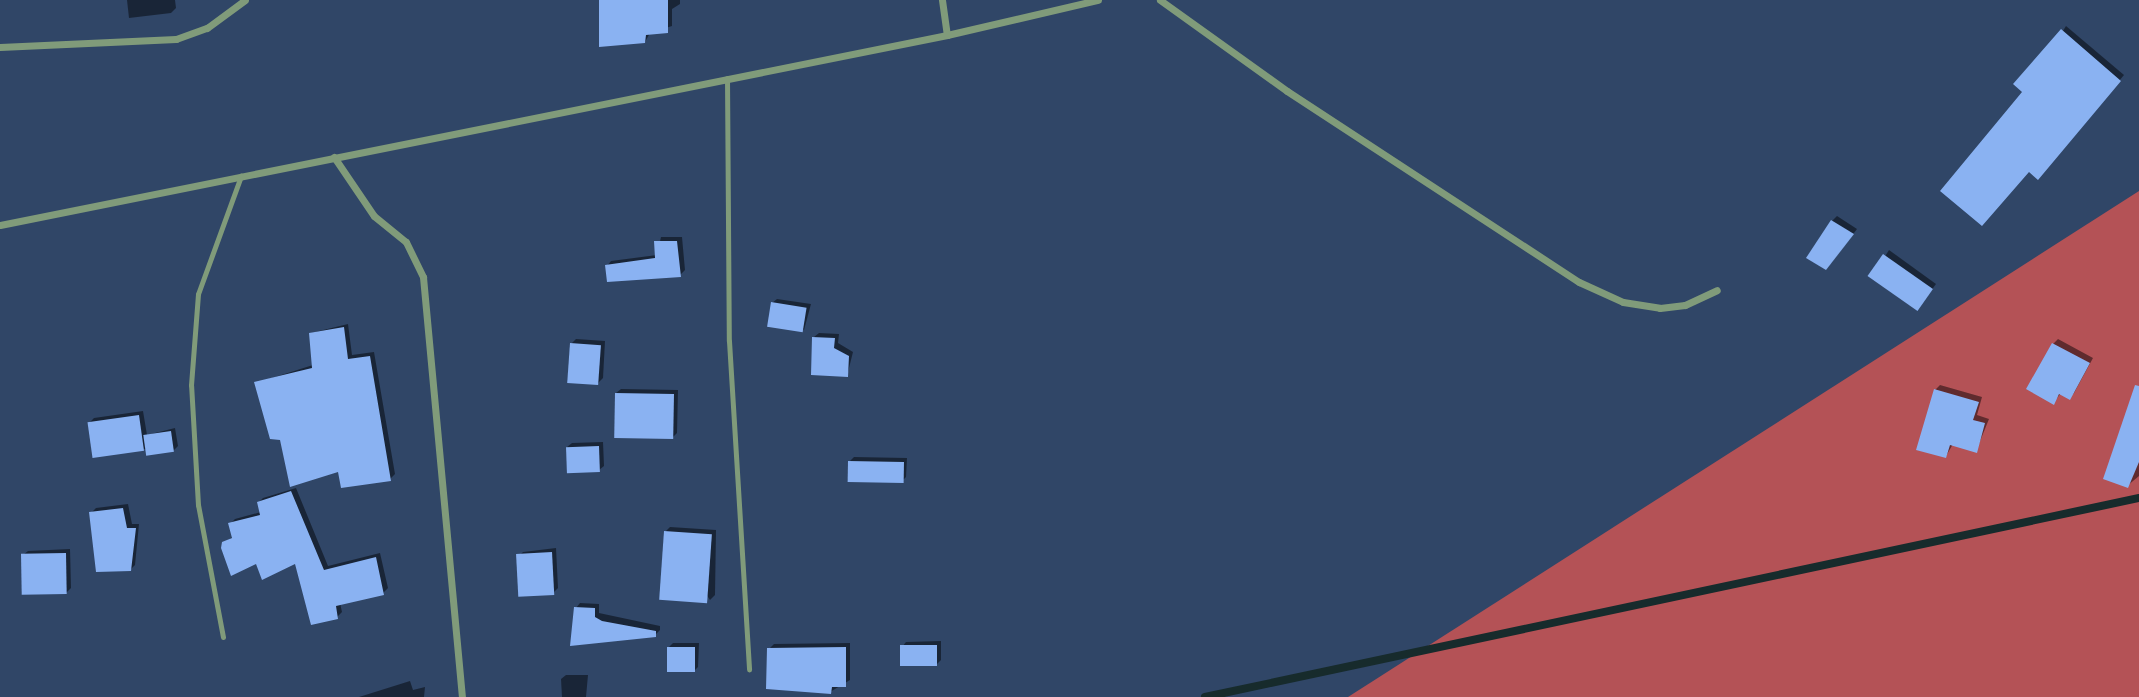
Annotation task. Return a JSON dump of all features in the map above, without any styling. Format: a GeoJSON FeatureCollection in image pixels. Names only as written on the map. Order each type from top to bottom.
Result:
{"type":"FeatureCollection","features":[{"type":"Feature","properties":{"kind":"street"},"geometry":{"type":"LineString","coordinates":[[0,47],[176,39],[207,28],[245,0]]}},
{"type":"Feature","properties":{"kind":"street"},"geometry":{"type":"LineString","coordinates":[[942,0],[947,35]]}},
{"type":"Feature","properties":{"kind":"street"},"geometry":{"type":"LineString","coordinates":[[0,225],[947,35],[1098,0]]}},
{"type":"Feature","properties":{"kind":"street"},"geometry":{"type":"LineString","coordinates":[[1160,0],[1287,91],[1579,282],[1623,302],[1660,308],[1685,305],[1717,290]]}},
{"type":"Feature","properties":{"kind":"street"},"geometry":{"type":"LineString","coordinates":[[334,157],[374,216],[406,242],[423,277],[462,697]]}},
{"type":"Feature","properties":{"kind":"lane"},"geometry":{"type":"LineString","coordinates":[[727,78],[729,341],[749,669]]}},
{"type":"Feature","properties":{"kind":"lane"},"geometry":{"type":"LineString","coordinates":[[223,637],[198,505],[191,385],[198,294],[241,176]]}},
{"type":"Feature","properties":{"kind":"shaded area"},"geometry":{"type":"Polygon","coordinates":[[[2139,191],[2139,697],[1348,697],[2139,191]]]}},
{"type":"Feature","properties":{"kind":"building"},"geometry":{"type":"Polygon","coordinates":[[[599,0],[668,0],[668,33],[646,35],[645,43],[599,47],[599,0]]]}},
{"type":"Feature","properties":{"kind":"building"},"geometry":{"type":"Polygon","coordinates":[[[2061,29],[2121,81],[2038,180],[2029,172],[1982,226],[1940,191],[2022,92],[2013,84],[2061,29]]]}},
{"type":"Feature","properties":{"kind":"building"},"geometry":{"type":"Polygon","coordinates":[[[1831,220],[1854,234],[1826,270],[1806,258],[1831,220]]]}},
{"type":"Feature","properties":{"kind":"building"},"geometry":{"type":"Polygon","coordinates":[[[654,241],[677,241],[681,277],[607,282],[605,265],[655,258],[654,241]]]}},
{"type":"Feature","properties":{"kind":"building"},"geometry":{"type":"Polygon","coordinates":[[[1883,254],[1933,289],[1917,311],[1868,276],[1883,254]]]}},
{"type":"Feature","properties":{"kind":"building"},"geometry":{"type":"Polygon","coordinates":[[[771,302],[807,308],[803,332],[767,327],[771,302]]]}},
{"type":"Feature","properties":{"kind":"building"},"geometry":{"type":"Polygon","coordinates":[[[344,327],[348,359],[370,356],[391,481],[341,488],[338,472],[290,487],[280,440],[270,439],[254,382],[312,368],[309,333],[344,327]]]}},
{"type":"Feature","properties":{"kind":"building"},"geometry":{"type":"Polygon","coordinates":[[[812,337],[835,338],[834,348],[849,356],[848,377],[811,375],[812,337]]]}},
{"type":"Feature","properties":{"kind":"building"},"geometry":{"type":"Polygon","coordinates":[[[570,343],[601,345],[598,385],[567,383],[570,343]]]}},
{"type":"Feature","properties":{"kind":"building"},"geometry":{"type":"Polygon","coordinates":[[[2052,343],[2090,363],[2070,400],[2059,394],[2054,405],[2026,389],[2052,343]]]}},
{"type":"Feature","properties":{"kind":"building"},"geometry":{"type":"Polygon","coordinates":[[[2135,385],[2139,386],[2139,462],[2128,488],[2103,479],[2135,385]]]}},
{"type":"Feature","properties":{"kind":"building"},"geometry":{"type":"Polygon","coordinates":[[[1934,389],[1979,402],[1973,420],[1985,423],[1977,453],[1950,445],[1946,458],[1916,450],[1934,389]]]}},
{"type":"Feature","properties":{"kind":"building"},"geometry":{"type":"Polygon","coordinates":[[[615,393],[674,394],[673,439],[614,438],[615,393]]]}},
{"type":"Feature","properties":{"kind":"building"},"geometry":{"type":"Polygon","coordinates":[[[139,415],[144,451],[93,458],[88,422],[139,415]]]}},
{"type":"Feature","properties":{"kind":"building"},"geometry":{"type":"Polygon","coordinates":[[[171,431],[174,452],[146,456],[143,435],[171,431]]]}},
{"type":"Feature","properties":{"kind":"building"},"geometry":{"type":"Polygon","coordinates":[[[599,446],[600,472],[567,473],[566,447],[599,446]]]}},
{"type":"Feature","properties":{"kind":"building"},"geometry":{"type":"Polygon","coordinates":[[[848,461],[904,462],[904,483],[848,482],[848,461]]]}},
{"type":"Feature","properties":{"kind":"building"},"geometry":{"type":"Polygon","coordinates":[[[291,491],[324,570],[376,557],[384,595],[336,606],[338,619],[311,625],[295,564],[262,580],[256,564],[231,576],[221,548],[222,542],[232,538],[228,523],[260,515],[257,502],[291,491]]]}},
{"type":"Feature","properties":{"kind":"building"},"geometry":{"type":"Polygon","coordinates":[[[123,508],[127,528],[136,528],[131,571],[96,572],[89,512],[123,508]]]}},
{"type":"Feature","properties":{"kind":"building"},"geometry":{"type":"Polygon","coordinates":[[[664,531],[712,534],[707,603],[659,600],[664,531]]]}},
{"type":"Feature","properties":{"kind":"building"},"geometry":{"type":"Polygon","coordinates":[[[552,552],[554,595],[518,597],[516,554],[552,552]]]}},
{"type":"Feature","properties":{"kind":"building"},"geometry":{"type":"Polygon","coordinates":[[[66,553],[67,594],[22,595],[21,554],[66,553]]]}},
{"type":"Feature","properties":{"kind":"building"},"geometry":{"type":"Polygon","coordinates":[[[574,607],[595,608],[595,617],[602,621],[656,631],[656,637],[570,646],[574,607]]]}},
{"type":"Feature","properties":{"kind":"building"},"geometry":{"type":"Polygon","coordinates":[[[900,645],[937,645],[937,666],[900,666],[900,645]]]}},
{"type":"Feature","properties":{"kind":"building"},"geometry":{"type":"Polygon","coordinates":[[[667,647],[695,647],[695,672],[667,672],[667,647]]]}},
{"type":"Feature","properties":{"kind":"building"},"geometry":{"type":"Polygon","coordinates":[[[846,647],[846,687],[832,687],[831,694],[766,689],[767,648],[846,647]]]}},
{"type":"Feature","properties":{"kind":"waterway"},"geometry":{"type":"LineString","coordinates":[[1205,697],[2139,498]]}}]}
